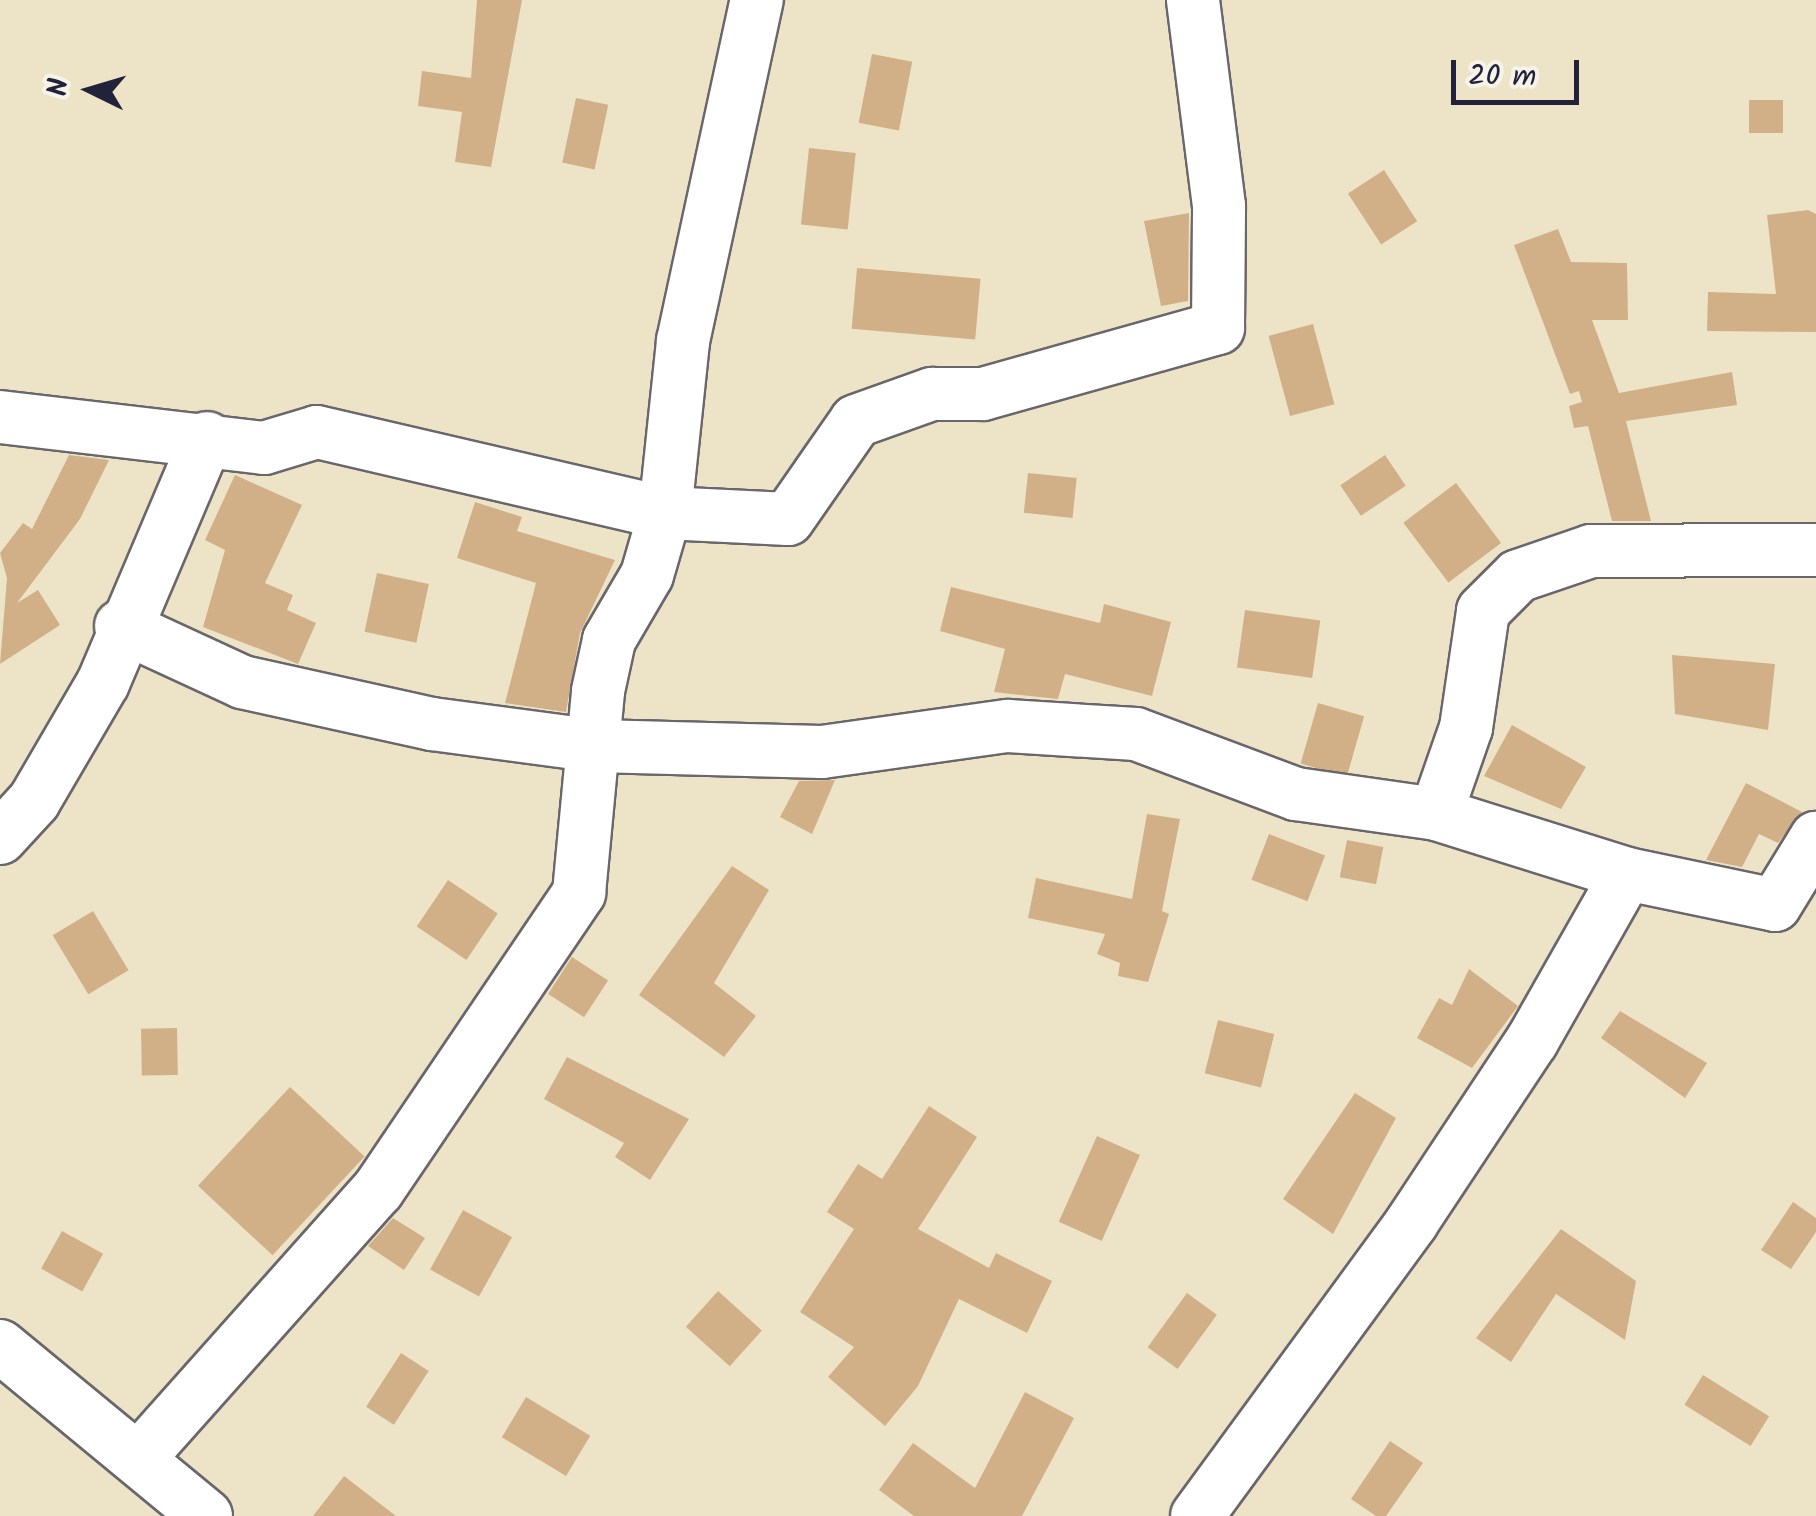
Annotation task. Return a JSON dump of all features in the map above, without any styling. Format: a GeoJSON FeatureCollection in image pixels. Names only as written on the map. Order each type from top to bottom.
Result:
{"type":"FeatureCollection","features":[{"type":"Feature","properties":{"kind":"street"},"geometry":{"type":"LineString","coordinates":[[138,1459],[378,1190],[579,892],[609,640],[646,575],[665,513],[683,342],[757,0]]}},
{"type":"Feature","properties":{"kind":"street"},"geometry":{"type":"LineString","coordinates":[[0,417],[206,438],[264,448],[317,432],[665,513],[788,519],[856,421],[932,394],[983,394],[1218,328],[1219,206],[1193,0]]}},
{"type":"Feature","properties":{"kind":"street"},"geometry":{"type":"LineString","coordinates":[[0,838],[86,715],[121,626],[206,438]]}},
{"type":"Feature","properties":{"kind":"street"},"geometry":{"type":"LineString","coordinates":[[1436,814],[1466,728],[1483,610],[1518,576],[1591,551],[1816,550]]}},
{"type":"Feature","properties":{"kind":"street"},"geometry":{"type":"LineString","coordinates":[[121,626],[242,682],[432,724],[596,746],[822,752],[1008,726],[1136,734],[1296,794],[1436,814],[1627,874],[1775,905],[1816,838]]}},
{"type":"Feature","properties":{"kind":"street"},"geometry":{"type":"LineString","coordinates":[[1197,1516],[1412,1222],[1532,1041],[1627,874]]}},
{"type":"Feature","properties":{"kind":"street"},"geometry":{"type":"LineString","coordinates":[[0,1346],[206,1516]]}},
{"type":"Feature","properties":{"kind":"building"},"geometry":{"type":"Polygon","coordinates":[[[477,0],[522,0],[491,167],[455,162],[462,112],[418,106],[422,71],[471,78],[477,0]]]}},
{"type":"Feature","properties":{"kind":"building"},"geometry":{"type":"Polygon","coordinates":[[[872,54],[912,62],[899,131],[859,123],[872,54]]]}},
{"type":"Feature","properties":{"kind":"building"},"geometry":{"type":"Polygon","coordinates":[[[576,98],[608,105],[595,169],[562,163],[576,98]]]}},
{"type":"Feature","properties":{"kind":"building"},"geometry":{"type":"Polygon","coordinates":[[[1749,100],[1783,100],[1783,133],[1749,133],[1749,100]]]}},
{"type":"Feature","properties":{"kind":"building"},"geometry":{"type":"Polygon","coordinates":[[[809,148],[856,153],[848,229],[801,225],[809,148]]]}},
{"type":"Feature","properties":{"kind":"building"},"geometry":{"type":"Polygon","coordinates":[[[1384,170],[1417,221],[1381,245],[1348,193],[1384,170]]]}},
{"type":"Feature","properties":{"kind":"building"},"geometry":{"type":"Polygon","coordinates":[[[1808,210],[1816,214],[1816,332],[1707,331],[1708,292],[1776,294],[1767,215],[1808,210]]]}},
{"type":"Feature","properties":{"kind":"building"},"geometry":{"type":"Polygon","coordinates":[[[1189,213],[1188,301],[1161,306],[1144,221],[1189,213]]]}},
{"type":"Feature","properties":{"kind":"building"},"geometry":{"type":"Polygon","coordinates":[[[1558,229],[1571,262],[1627,263],[1628,320],[1592,320],[1619,393],[1732,372],[1737,405],[1626,421],[1651,521],[1612,521],[1588,426],[1574,428],[1569,406],[1582,402],[1579,391],[1570,394],[1514,245],[1558,229]]]}},
{"type":"Feature","properties":{"kind":"building"},"geometry":{"type":"Polygon","coordinates":[[[857,268],[981,279],[975,340],[852,329],[857,268]]]}},
{"type":"Feature","properties":{"kind":"building"},"geometry":{"type":"Polygon","coordinates":[[[1313,324],[1334,404],[1290,416],[1269,336],[1313,324]]]}},
{"type":"Feature","properties":{"kind":"building"},"geometry":{"type":"Polygon","coordinates":[[[69,455],[109,460],[80,519],[17,603],[38,590],[60,625],[0,664],[7,578],[0,553],[23,523],[32,529],[69,455]]]}},
{"type":"Feature","properties":{"kind":"building"},"geometry":{"type":"Polygon","coordinates":[[[1385,455],[1406,486],[1361,516],[1340,485],[1385,455]]]}},
{"type":"Feature","properties":{"kind":"building"},"geometry":{"type":"Polygon","coordinates":[[[1028,473],[1077,478],[1073,518],[1024,513],[1028,473]]]}},
{"type":"Feature","properties":{"kind":"building"},"geometry":{"type":"Polygon","coordinates":[[[235,475],[302,505],[265,583],[293,595],[287,610],[316,623],[298,664],[203,627],[225,550],[205,540],[235,475]]]}},
{"type":"Feature","properties":{"kind":"building"},"geometry":{"type":"Polygon","coordinates":[[[1456,483],[1501,543],[1448,583],[1403,523],[1456,483]]]}},
{"type":"Feature","properties":{"kind":"building"},"geometry":{"type":"Polygon","coordinates":[[[475,502],[522,517],[517,531],[615,560],[580,633],[566,712],[505,703],[536,583],[457,558],[475,502]]]}},
{"type":"Feature","properties":{"kind":"building"},"geometry":{"type":"Polygon","coordinates":[[[377,573],[429,584],[416,643],[365,632],[377,573]]]}},
{"type":"Feature","properties":{"kind":"building"},"geometry":{"type":"Polygon","coordinates":[[[951,587],[1100,623],[1104,604],[1171,622],[1152,696],[1065,674],[1058,699],[994,692],[1005,649],[940,631],[951,587]]]}},
{"type":"Feature","properties":{"kind":"building"},"geometry":{"type":"Polygon","coordinates":[[[1245,610],[1320,621],[1312,678],[1237,667],[1245,610]]]}},
{"type":"Feature","properties":{"kind":"building"},"geometry":{"type":"Polygon","coordinates":[[[1672,655],[1775,664],[1768,730],[1675,714],[1672,655]]]}},
{"type":"Feature","properties":{"kind":"building"},"geometry":{"type":"Polygon","coordinates":[[[1318,703],[1364,716],[1347,777],[1301,764],[1318,703]]]}},
{"type":"Feature","properties":{"kind":"building"},"geometry":{"type":"Polygon","coordinates":[[[1512,725],[1586,767],[1561,809],[1484,776],[1512,725]]]}},
{"type":"Feature","properties":{"kind":"building"},"geometry":{"type":"Polygon","coordinates":[[[835,780],[812,834],[780,817],[799,781],[835,780]]]}},
{"type":"Feature","properties":{"kind":"building"},"geometry":{"type":"Polygon","coordinates":[[[1746,783],[1802,812],[1778,843],[1759,834],[1742,867],[1706,860],[1746,783]]]}},
{"type":"Feature","properties":{"kind":"building"},"geometry":{"type":"Polygon","coordinates":[[[1147,814],[1180,819],[1162,911],[1169,914],[1148,982],[1118,976],[1120,963],[1097,954],[1105,934],[1028,918],[1036,878],[1132,899],[1147,814]]]}},
{"type":"Feature","properties":{"kind":"building"},"geometry":{"type":"Polygon","coordinates":[[[1269,834],[1325,856],[1307,901],[1251,880],[1269,834]]]}},
{"type":"Feature","properties":{"kind":"building"},"geometry":{"type":"Polygon","coordinates":[[[1347,840],[1383,847],[1376,884],[1340,877],[1347,840]]]}},
{"type":"Feature","properties":{"kind":"building"},"geometry":{"type":"Polygon","coordinates":[[[732,866],[769,890],[714,983],[756,1016],[724,1057],[639,995],[732,866]]]}},
{"type":"Feature","properties":{"kind":"building"},"geometry":{"type":"Polygon","coordinates":[[[448,880],[498,914],[466,960],[417,926],[448,880]]]}},
{"type":"Feature","properties":{"kind":"building"},"geometry":{"type":"Polygon","coordinates":[[[93,911],[129,970],[88,994],[53,935],[93,911]]]}},
{"type":"Feature","properties":{"kind":"building"},"geometry":{"type":"Polygon","coordinates":[[[572,957],[608,980],[584,1017],[548,994],[572,957]]]}},
{"type":"Feature","properties":{"kind":"building"},"geometry":{"type":"Polygon","coordinates":[[[1469,969],[1518,1006],[1472,1068],[1417,1038],[1439,998],[1452,1005],[1469,969]]]}},
{"type":"Feature","properties":{"kind":"building"},"geometry":{"type":"Polygon","coordinates":[[[1620,1011],[1707,1063],[1685,1098],[1601,1038],[1620,1011]]]}},
{"type":"Feature","properties":{"kind":"building"},"geometry":{"type":"Polygon","coordinates":[[[1218,1020],[1274,1034],[1261,1087],[1205,1073],[1218,1020]]]}},
{"type":"Feature","properties":{"kind":"building"},"geometry":{"type":"Polygon","coordinates":[[[177,1028],[178,1075],[142,1076],[141,1029],[177,1028]]]}},
{"type":"Feature","properties":{"kind":"building"},"geometry":{"type":"Polygon","coordinates":[[[567,1057],[689,1119],[650,1180],[615,1157],[624,1143],[544,1099],[567,1057]]]}},
{"type":"Feature","properties":{"kind":"building"},"geometry":{"type":"Polygon","coordinates":[[[290,1087],[365,1157],[273,1255],[198,1186],[290,1087]]]}},
{"type":"Feature","properties":{"kind":"building"},"geometry":{"type":"Polygon","coordinates":[[[1355,1093],[1396,1118],[1333,1234],[1283,1199],[1355,1093]]]}},
{"type":"Feature","properties":{"kind":"building"},"geometry":{"type":"Polygon","coordinates":[[[929,1106],[977,1137],[918,1229],[989,1268],[996,1253],[1052,1281],[1027,1333],[959,1299],[918,1386],[885,1426],[828,1377],[854,1347],[800,1312],[854,1229],[827,1212],[858,1164],[882,1179],[929,1106]]]}},
{"type":"Feature","properties":{"kind":"building"},"geometry":{"type":"Polygon","coordinates":[[[1097,1136],[1140,1155],[1102,1241],[1059,1222],[1097,1136]]]}},
{"type":"Feature","properties":{"kind":"building"},"geometry":{"type":"Polygon","coordinates":[[[1793,1202],[1816,1218],[1816,1232],[1791,1269],[1761,1250],[1793,1202]]]}},
{"type":"Feature","properties":{"kind":"building"},"geometry":{"type":"Polygon","coordinates":[[[463,1210],[512,1237],[479,1297],[430,1269],[463,1210]]]}},
{"type":"Feature","properties":{"kind":"building"},"geometry":{"type":"Polygon","coordinates":[[[393,1218],[425,1238],[404,1270],[368,1246],[393,1218]]]}},
{"type":"Feature","properties":{"kind":"building"},"geometry":{"type":"Polygon","coordinates":[[[1561,1229],[1636,1281],[1625,1340],[1556,1294],[1511,1362],[1476,1338],[1561,1229]]]}},
{"type":"Feature","properties":{"kind":"building"},"geometry":{"type":"Polygon","coordinates":[[[62,1231],[103,1254],[82,1291],[41,1269],[62,1231]]]}},
{"type":"Feature","properties":{"kind":"building"},"geometry":{"type":"Polygon","coordinates":[[[718,1291],[762,1330],[730,1366],[686,1327],[718,1291]]]}},
{"type":"Feature","properties":{"kind":"building"},"geometry":{"type":"Polygon","coordinates":[[[1187,1293],[1217,1315],[1178,1369],[1148,1347],[1187,1293]]]}},
{"type":"Feature","properties":{"kind":"building"},"geometry":{"type":"Polygon","coordinates":[[[401,1353],[429,1371],[394,1425],[366,1407],[401,1353]]]}},
{"type":"Feature","properties":{"kind":"building"},"geometry":{"type":"Polygon","coordinates":[[[1703,1375],[1769,1416],[1751,1446],[1684,1405],[1703,1375]]]}},
{"type":"Feature","properties":{"kind":"building"},"geometry":{"type":"Polygon","coordinates":[[[1025,1392],[1074,1418],[1022,1516],[914,1516],[879,1490],[913,1443],[975,1488],[1025,1392]]]}},
{"type":"Feature","properties":{"kind":"building"},"geometry":{"type":"Polygon","coordinates":[[[526,1397],[590,1436],[566,1476],[502,1437],[526,1397]]]}},
{"type":"Feature","properties":{"kind":"building"},"geometry":{"type":"Polygon","coordinates":[[[1390,1441],[1423,1463],[1386,1516],[1376,1516],[1351,1499],[1390,1441]]]}},
{"type":"Feature","properties":{"kind":"building"},"geometry":{"type":"Polygon","coordinates":[[[344,1476],[396,1516],[313,1516],[344,1476]]]}}]}
